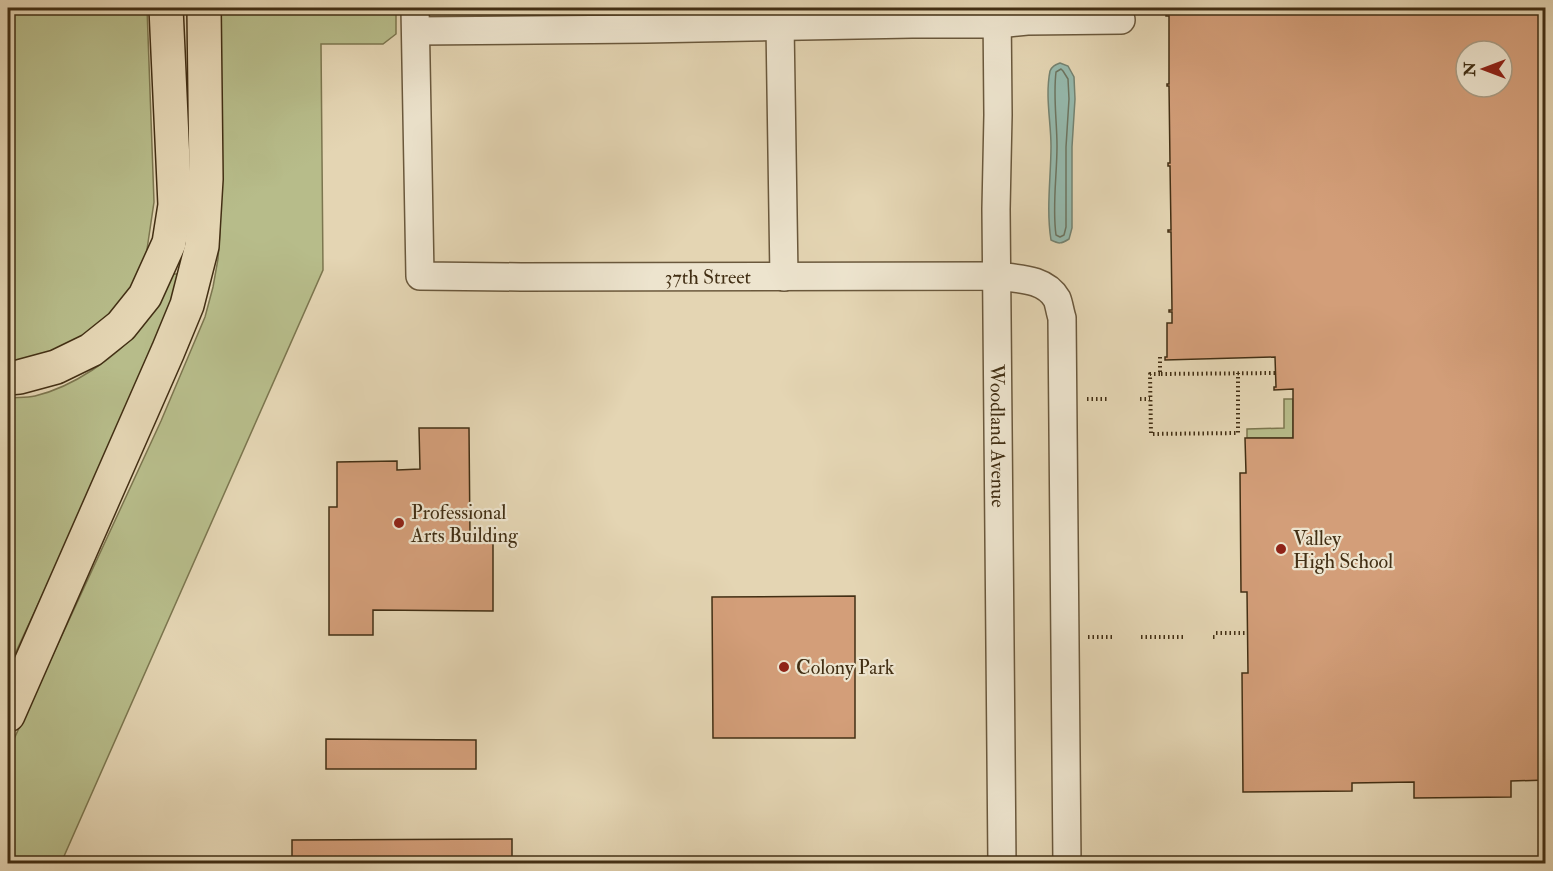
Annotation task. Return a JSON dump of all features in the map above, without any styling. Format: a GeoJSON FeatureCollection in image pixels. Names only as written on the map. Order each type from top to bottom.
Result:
{"type":"FeatureCollection","features":[{"type":"Feature","properties":{"kind":"highway"},"geometry":{"type":"LineString","coordinates":[[8,378],[56,367],[91,350],[121,326],[145,296],[169,243],[175,205],[166,8]]}},
{"type":"Feature","properties":{"kind":"highway"},"geometry":{"type":"LineString","coordinates":[[8,715],[187,305],[202,246],[206,179],[204,8]]}},
{"type":"Feature","properties":{"kind":"street"},"geometry":{"type":"LineString","coordinates":[[415,19],[646,29],[997,16],[1027,21],[1121,20]]}},
{"type":"Feature","properties":{"kind":"street","name":"Woodland Avenue"},"geometry":{"type":"LineString","coordinates":[[997,16],[996,276],[1002,864]]}},
{"type":"Feature","properties":{"kind":"street","name":"37th Street"},"geometry":{"type":"LineString","coordinates":[[415,19],[420,276],[996,276],[1040,283],[1049,289],[1057,300],[1062,318],[1067,864]]}},
{"type":"Feature","properties":{"kind":"street"},"geometry":{"type":"LineString","coordinates":[[780,25],[784,277]]}},
{"type":"Feature","properties":{"kind":"path"},"geometry":{"type":"LineString","coordinates":[[1160,357],[1160,374]]}},
{"type":"Feature","properties":{"kind":"path"},"geometry":{"type":"LineString","coordinates":[[1238,373],[1238,433],[1151,434],[1150,374],[1238,373],[1275,373]]}},
{"type":"Feature","properties":{"kind":"path"},"geometry":{"type":"LineString","coordinates":[[1081,399],[1109,399]]}},
{"type":"Feature","properties":{"kind":"path"},"geometry":{"type":"LineString","coordinates":[[1140,399],[1150,399]]}},
{"type":"Feature","properties":{"kind":"path"},"geometry":{"type":"LineString","coordinates":[[1215,433],[1215,440]]}},
{"type":"Feature","properties":{"kind":"path"},"geometry":{"type":"LineString","coordinates":[[1215,635],[1247,633]]}},
{"type":"Feature","properties":{"kind":"path"},"geometry":{"type":"LineString","coordinates":[[1141,637],[1184,636]]}},
{"type":"Feature","properties":{"kind":"path"},"geometry":{"type":"LineString","coordinates":[[1083,637],[1112,637]]}},
{"type":"Feature","properties":{"kind":"green space"},"geometry":{"type":"Polygon","coordinates":[[[8,8],[147,8],[154,202],[146,256],[126,297],[99,324],[72,343],[36,359],[8,365],[8,8]]]}},
{"type":"Feature","properties":{"kind":"green space"},"geometry":{"type":"Polygon","coordinates":[[[218,8],[396,8],[396,34],[383,44],[321,44],[323,270],[61,863],[8,864],[8,752],[161,421],[205,317],[213,287],[220,231],[218,8]]]}},
{"type":"Feature","properties":{"kind":"green space"},"geometry":{"type":"Polygon","coordinates":[[[173,274],[179,274],[172,301],[137,391],[8,669],[8,398],[32,397],[49,392],[64,386],[106,361],[145,323],[173,274]]]}},
{"type":"Feature","properties":{"kind":"green space"},"geometry":{"type":"Polygon","coordinates":[[[1284,399],[1293,399],[1293,438],[1247,438],[1247,429],[1284,428],[1284,399]]]}},
{"type":"Feature","properties":{"kind":"water"},"geometry":{"type":"Polygon","coordinates":[[[1060,63],[1068,66],[1074,77],[1075,99],[1072,147],[1072,228],[1069,239],[1060,243],[1051,240],[1050,228],[1051,146],[1048,90],[1050,71],[1060,63]]]}},
{"type":"Feature","properties":{"kind":"building","name":"Valley High School"},"geometry":{"type":"Polygon","coordinates":[[[1186,8],[1322,8],[1322,11],[1546,8],[1546,780],[1511,781],[1511,797],[1414,798],[1414,782],[1352,783],[1352,791],[1243,792],[1242,673],[1248,673],[1247,592],[1241,592],[1240,473],[1246,473],[1245,438],[1293,438],[1293,389],[1274,390],[1276,387],[1275,357],[1165,360],[1167,357],[1167,323],[1172,323],[1172,312],[1169,312],[1172,310],[1171,232],[1168,232],[1171,230],[1170,166],[1168,166],[1170,163],[1169,86],[1167,86],[1169,84],[1169,16],[1166,16],[1166,13],[1186,13],[1186,8]]]}},
{"type":"Feature","properties":{"kind":"building","name":"Professional Arts Building"},"geometry":{"type":"Polygon","coordinates":[[[419,428],[469,428],[470,539],[493,539],[493,611],[373,610],[373,635],[329,635],[329,507],[337,507],[337,462],[397,461],[397,470],[420,469],[419,428]]]}},
{"type":"Feature","properties":{"kind":"building","name":"Colony Park"},"geometry":{"type":"Polygon","coordinates":[[[855,596],[855,738],[713,738],[712,597],[855,596]]]}},
{"type":"Feature","properties":{"kind":"building"},"geometry":{"type":"Polygon","coordinates":[[[326,739],[476,740],[476,769],[326,769],[326,739]]]}},
{"type":"Feature","properties":{"kind":"building"},"geometry":{"type":"Polygon","coordinates":[[[512,839],[512,864],[292,864],[292,840],[512,839]]]}},
{"type":"Feature","properties":{"kind":"place","name":"Professional Arts Building"},"geometry":{"type":"Point","coordinates":[399,523]}},
{"type":"Feature","properties":{"kind":"place","name":"Valley High School"},"geometry":{"type":"Point","coordinates":[1281,549]}},
{"type":"Feature","properties":{"kind":"place","name":"Colony Park"},"geometry":{"type":"Point","coordinates":[784,667]}}]}
